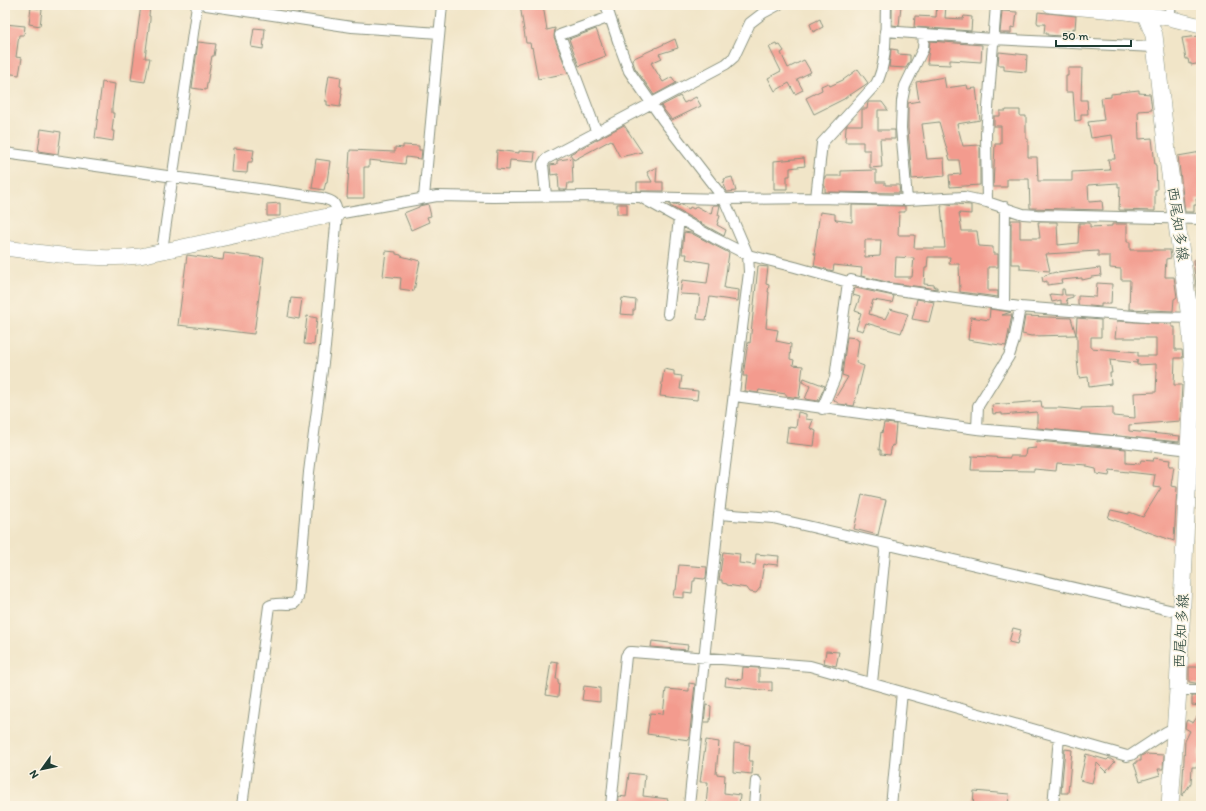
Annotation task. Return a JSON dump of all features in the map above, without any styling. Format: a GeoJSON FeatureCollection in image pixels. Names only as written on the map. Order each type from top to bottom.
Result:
{"type":"FeatureCollection","features":[{"type":"Feature","properties":{"kind":"main road","name":"西尾知多線"},"geometry":{"type":"LineString","coordinates":[[1144,10],[1154,35],[1154,47],[1177,218],[1196,318],[1178,690],[1170,806]]}},
{"type":"Feature","properties":{"kind":"street"},"geometry":{"type":"LineString","coordinates":[[162,252],[197,5]]}},
{"type":"Feature","properties":{"kind":"street"},"geometry":{"type":"LineString","coordinates":[[206,5],[352,27],[439,33]]}},
{"type":"Feature","properties":{"kind":"street"},"geometry":{"type":"LineString","coordinates":[[424,197],[442,5]]}},
{"type":"Feature","properties":{"kind":"street"},"geometry":{"type":"LineString","coordinates":[[606,5],[629,71],[651,104],[724,198],[748,255],[749,272],[720,514],[689,806]]}},
{"type":"Feature","properties":{"kind":"street"},"geometry":{"type":"LineString","coordinates":[[546,196],[543,164],[546,159],[726,64],[734,57],[750,23],[763,13],[778,5]]}},
{"type":"Feature","properties":{"kind":"street"},"geometry":{"type":"LineString","coordinates":[[816,198],[822,143],[876,84],[881,76],[884,51],[886,5]]}},
{"type":"Feature","properties":{"kind":"street"},"geometry":{"type":"LineString","coordinates":[[987,202],[986,134],[996,5]]}},
{"type":"Feature","properties":{"kind":"street"},"geometry":{"type":"LineString","coordinates":[[1050,5],[1170,11],[1201,26]]}},
{"type":"Feature","properties":{"kind":"street"},"geometry":{"type":"LineString","coordinates":[[597,133],[560,35],[610,17]]}},
{"type":"Feature","properties":{"kind":"street"},"geometry":{"type":"LineString","coordinates":[[885,32],[1154,47]]}},
{"type":"Feature","properties":{"kind":"street"},"geometry":{"type":"LineString","coordinates":[[907,200],[901,128],[902,101],[905,86],[923,49],[924,34]]}},
{"type":"Feature","properties":{"kind":"street"},"geometry":{"type":"LineString","coordinates":[[5,154],[322,198],[333,202],[337,206],[325,347],[310,472],[298,598],[295,603],[289,605],[274,603],[269,606],[242,806]]}},
{"type":"Feature","properties":{"kind":"street"},"geometry":{"type":"LineString","coordinates":[[5,248],[98,258],[127,258],[162,252],[337,214],[424,197],[437,196],[816,198],[907,200],[964,197],[987,202],[1023,214],[1201,219]]}},
{"type":"Feature","properties":{"kind":"street"},"geometry":{"type":"LineString","coordinates":[[640,197],[748,255],[795,266],[848,282],[851,280],[890,289],[1020,307],[1146,317],[1196,318]]}},
{"type":"Feature","properties":{"kind":"street"},"geometry":{"type":"LineString","coordinates":[[1004,207],[1004,305]]}},
{"type":"Feature","properties":{"kind":"street"},"geometry":{"type":"LineString","coordinates":[[668,314],[679,219]]}},
{"type":"Feature","properties":{"kind":"street"},"geometry":{"type":"LineString","coordinates":[[822,409],[835,378],[848,282]]}},
{"type":"Feature","properties":{"kind":"street"},"geometry":{"type":"LineString","coordinates":[[976,429],[978,406],[1013,348],[1020,307]]}},
{"type":"Feature","properties":{"kind":"street"},"geometry":{"type":"LineString","coordinates":[[735,396],[976,429],[1122,442],[1190,450]]}},
{"type":"Feature","properties":{"kind":"street"},"geometry":{"type":"LineString","coordinates":[[720,514],[773,518],[1182,613]]}},
{"type":"Feature","properties":{"kind":"street"},"geometry":{"type":"LineString","coordinates":[[872,683],[885,552],[884,545]]}},
{"type":"Feature","properties":{"kind":"street"},"geometry":{"type":"LineString","coordinates":[[611,806],[627,654],[632,652],[810,666],[1127,756],[1176,727]]}},
{"type":"Feature","properties":{"kind":"street"},"geometry":{"type":"LineString","coordinates":[[1178,690],[1201,690]]}},
{"type":"Feature","properties":{"kind":"street"},"geometry":{"type":"LineString","coordinates":[[891,806],[902,692]]}},
{"type":"Feature","properties":{"kind":"street"},"geometry":{"type":"LineString","coordinates":[[1053,806],[1059,737]]}},
{"type":"Feature","properties":{"kind":"street"},"geometry":{"type":"LineString","coordinates":[[754,806],[756,781]]}},
{"type":"Feature","properties":{"kind":"building"},"geometry":{"type":"Polygon","coordinates":[[[141,5],[150,5],[150,20],[145,58],[150,58],[145,82],[131,80],[141,5]]]}},
{"type":"Feature","properties":{"kind":"building"},"geometry":{"type":"Polygon","coordinates":[[[520,5],[543,5],[547,30],[555,28],[554,37],[568,73],[538,79],[532,47],[531,48],[530,43],[526,43],[520,5]]]}},
{"type":"Feature","properties":{"kind":"building"},"geometry":{"type":"Polygon","coordinates":[[[892,5],[901,5],[899,26],[892,25],[892,5]]]}},
{"type":"Feature","properties":{"kind":"building"},"geometry":{"type":"Polygon","coordinates":[[[937,5],[946,5],[945,18],[963,19],[964,16],[972,17],[971,31],[914,27],[915,16],[936,17],[937,5]]]}},
{"type":"Feature","properties":{"kind":"building"},"geometry":{"type":"Polygon","coordinates":[[[31,7],[42,9],[40,26],[29,24],[31,7]]]}},
{"type":"Feature","properties":{"kind":"building"},"geometry":{"type":"Polygon","coordinates":[[[1002,11],[1017,12],[1015,28],[1011,27],[1011,33],[1000,33],[1002,11]]]}},
{"type":"Feature","properties":{"kind":"building"},"geometry":{"type":"Polygon","coordinates":[[[1038,12],[1076,16],[1075,29],[1073,28],[1073,31],[1062,31],[1061,36],[1047,35],[1047,33],[1044,33],[1045,24],[1038,24],[1037,22],[1038,12]]]}},
{"type":"Feature","properties":{"kind":"building"},"geometry":{"type":"Polygon","coordinates":[[[820,19],[823,27],[813,32],[810,24],[820,19]]]}},
{"type":"Feature","properties":{"kind":"building"},"geometry":{"type":"Polygon","coordinates":[[[5,24],[25,26],[24,35],[19,35],[16,57],[22,58],[19,75],[5,73],[9,43],[5,43],[5,24]]]}},
{"type":"Feature","properties":{"kind":"building"},"geometry":{"type":"Polygon","coordinates":[[[254,28],[265,29],[263,49],[251,47],[254,28]]]}},
{"type":"Feature","properties":{"kind":"building"},"geometry":{"type":"Polygon","coordinates":[[[596,29],[606,56],[579,66],[569,39],[596,29]]]}},
{"type":"Feature","properties":{"kind":"building"},"geometry":{"type":"Polygon","coordinates":[[[1199,36],[1200,45],[1201,44],[1201,63],[1191,65],[1191,63],[1189,64],[1188,59],[1186,59],[1182,38],[1199,36]]]}},
{"type":"Feature","properties":{"kind":"building"},"geometry":{"type":"Polygon","coordinates":[[[675,39],[678,48],[659,54],[662,58],[651,63],[663,82],[672,77],[676,83],[654,95],[635,68],[632,59],[675,39]]]}},
{"type":"Feature","properties":{"kind":"building"},"geometry":{"type":"Polygon","coordinates":[[[930,41],[982,45],[981,62],[950,60],[950,65],[927,64],[930,41]]]}},
{"type":"Feature","properties":{"kind":"building"},"geometry":{"type":"Polygon","coordinates":[[[198,42],[216,44],[214,56],[212,56],[206,90],[192,88],[198,42]]]}},
{"type":"Feature","properties":{"kind":"building"},"geometry":{"type":"Polygon","coordinates":[[[776,44],[777,46],[780,45],[784,51],[781,53],[788,68],[804,60],[811,72],[797,79],[803,90],[795,94],[789,83],[775,91],[768,78],[781,71],[769,47],[776,44]]]}},
{"type":"Feature","properties":{"kind":"building"},"geometry":{"type":"Polygon","coordinates":[[[891,49],[898,50],[898,54],[910,55],[910,61],[906,68],[889,67],[891,49]]]}},
{"type":"Feature","properties":{"kind":"building"},"geometry":{"type":"Polygon","coordinates":[[[999,52],[1027,55],[1026,72],[1004,70],[1004,65],[998,65],[999,52]]]}},
{"type":"Feature","properties":{"kind":"building"},"geometry":{"type":"Polygon","coordinates":[[[1068,68],[1082,68],[1081,100],[1087,100],[1088,114],[1081,114],[1081,120],[1075,121],[1073,92],[1066,92],[1066,76],[1068,76],[1068,68]]]}},
{"type":"Feature","properties":{"kind":"building"},"geometry":{"type":"Polygon","coordinates":[[[858,69],[868,83],[844,99],[814,114],[806,98],[822,90],[821,86],[828,83],[830,86],[843,80],[858,69]]]}},
{"type":"Feature","properties":{"kind":"building"},"geometry":{"type":"Polygon","coordinates":[[[329,75],[341,77],[340,86],[342,87],[342,93],[340,107],[327,105],[327,101],[325,101],[329,75]]]}},
{"type":"Feature","properties":{"kind":"building"},"geometry":{"type":"Polygon","coordinates":[[[944,77],[946,88],[967,85],[968,89],[976,88],[980,120],[957,124],[963,146],[980,145],[980,185],[950,187],[949,175],[961,174],[959,160],[950,160],[939,122],[922,124],[927,159],[944,158],[945,176],[912,179],[908,128],[908,103],[919,101],[916,82],[944,77]]]}},
{"type":"Feature","properties":{"kind":"building"},"geometry":{"type":"Polygon","coordinates":[[[102,82],[115,84],[112,108],[112,113],[114,113],[112,131],[114,131],[113,141],[95,138],[102,82]]]}},
{"type":"Feature","properties":{"kind":"building"},"geometry":{"type":"Polygon","coordinates":[[[1139,90],[1139,93],[1150,94],[1152,110],[1138,111],[1139,139],[1152,138],[1156,165],[1157,190],[1155,190],[1155,211],[1119,210],[1120,187],[1118,187],[1118,183],[1088,185],[1089,202],[1102,201],[1103,210],[1030,208],[1029,179],[1007,179],[1007,187],[993,187],[995,144],[1001,144],[1001,126],[994,126],[994,116],[1000,116],[1000,111],[1020,110],[1020,116],[1026,116],[1028,157],[1037,157],[1038,181],[1072,181],[1072,172],[1110,170],[1108,159],[1115,159],[1112,135],[1091,138],[1088,122],[1104,120],[1101,98],[1111,97],[1111,94],[1120,92],[1139,90]]]}},
{"type":"Feature","properties":{"kind":"building"},"geometry":{"type":"Polygon","coordinates":[[[680,96],[684,103],[696,97],[701,106],[672,120],[661,106],[680,96]]]}},
{"type":"Feature","properties":{"kind":"building"},"geometry":{"type":"Polygon","coordinates":[[[868,102],[882,102],[888,110],[878,110],[878,130],[895,130],[895,139],[880,139],[882,167],[870,168],[870,150],[863,150],[863,142],[845,142],[847,125],[862,125],[862,109],[867,109],[868,102]]]}},
{"type":"Feature","properties":{"kind":"building"},"geometry":{"type":"Polygon","coordinates":[[[624,125],[642,152],[620,157],[611,140],[574,160],[570,154],[624,125]]]}},
{"type":"Feature","properties":{"kind":"building"},"geometry":{"type":"Polygon","coordinates":[[[41,129],[61,132],[58,154],[38,151],[41,129]]]}},
{"type":"Feature","properties":{"kind":"building"},"geometry":{"type":"Polygon","coordinates":[[[403,145],[419,146],[419,150],[422,150],[421,159],[406,157],[405,164],[369,160],[369,167],[364,167],[364,198],[347,198],[350,150],[395,152],[395,147],[403,148],[403,145]]]}},
{"type":"Feature","properties":{"kind":"building"},"geometry":{"type":"Polygon","coordinates":[[[234,148],[254,150],[252,162],[248,162],[247,173],[232,172],[234,148]]]}},
{"type":"Feature","properties":{"kind":"building"},"geometry":{"type":"Polygon","coordinates":[[[497,150],[519,153],[519,151],[535,152],[534,162],[510,160],[509,170],[496,169],[497,150]]]}},
{"type":"Feature","properties":{"kind":"building"},"geometry":{"type":"Polygon","coordinates":[[[1201,152],[1201,199],[1196,199],[1197,205],[1194,205],[1194,212],[1185,212],[1178,156],[1201,152]]]}},
{"type":"Feature","properties":{"kind":"building"},"geometry":{"type":"Polygon","coordinates":[[[572,158],[573,183],[568,183],[567,190],[559,190],[558,174],[551,175],[550,165],[557,164],[557,161],[559,160],[572,158]]]}},
{"type":"Feature","properties":{"kind":"building"},"geometry":{"type":"Polygon","coordinates":[[[804,158],[805,166],[790,168],[790,176],[787,176],[787,189],[774,189],[774,161],[804,158]]]}},
{"type":"Feature","properties":{"kind":"building"},"geometry":{"type":"Polygon","coordinates":[[[316,159],[330,161],[327,182],[324,190],[312,188],[316,159]]]}},
{"type":"Feature","properties":{"kind":"building"},"geometry":{"type":"Polygon","coordinates":[[[657,167],[656,182],[663,182],[663,191],[637,191],[637,182],[652,182],[647,172],[657,167]]]}},
{"type":"Feature","properties":{"kind":"building"},"geometry":{"type":"Polygon","coordinates":[[[876,170],[876,182],[885,182],[885,185],[899,185],[900,193],[825,192],[825,176],[841,176],[841,171],[876,170]]]}},
{"type":"Feature","properties":{"kind":"building"},"geometry":{"type":"Polygon","coordinates":[[[732,177],[736,191],[727,192],[723,182],[725,182],[724,179],[732,177]]]}},
{"type":"Feature","properties":{"kind":"building"},"geometry":{"type":"Polygon","coordinates":[[[280,203],[280,216],[267,216],[267,204],[280,203]]]}},
{"type":"Feature","properties":{"kind":"building"},"geometry":{"type":"Polygon","coordinates":[[[428,204],[431,216],[427,217],[429,222],[411,230],[404,213],[419,206],[428,204]]]}},
{"type":"Feature","properties":{"kind":"building"},"geometry":{"type":"Polygon","coordinates":[[[617,204],[627,204],[627,214],[617,214],[617,204]]]}},
{"type":"Feature","properties":{"kind":"building"},"geometry":{"type":"Polygon","coordinates":[[[670,204],[676,204],[679,206],[680,204],[689,209],[690,207],[694,209],[696,206],[711,214],[713,205],[720,205],[718,215],[720,216],[717,225],[726,230],[724,236],[670,206],[670,204]]]}},
{"type":"Feature","properties":{"kind":"building"},"geometry":{"type":"Polygon","coordinates":[[[955,204],[971,205],[971,214],[959,213],[962,231],[977,231],[979,246],[993,247],[993,254],[998,254],[998,267],[988,267],[988,291],[998,291],[998,297],[960,292],[959,264],[949,264],[950,257],[928,257],[927,268],[925,268],[924,284],[935,285],[934,287],[937,287],[937,289],[891,283],[861,276],[862,268],[834,265],[833,271],[814,266],[816,254],[814,254],[820,212],[835,214],[836,220],[852,222],[852,205],[905,206],[905,212],[899,212],[898,235],[915,235],[914,248],[945,248],[941,206],[955,204]],[[865,240],[865,257],[880,256],[881,240],[865,240]],[[896,257],[895,277],[912,277],[914,258],[896,257]]]}},
{"type":"Feature","properties":{"kind":"building"},"geometry":{"type":"Polygon","coordinates":[[[1011,220],[1020,220],[1020,238],[1040,238],[1038,222],[1057,222],[1058,245],[1078,243],[1079,223],[1090,223],[1090,227],[1112,226],[1112,224],[1127,224],[1127,242],[1130,242],[1130,250],[1170,250],[1171,258],[1166,259],[1165,277],[1174,277],[1177,297],[1174,299],[1173,311],[1129,309],[1130,280],[1121,280],[1121,269],[1110,268],[1110,256],[1098,256],[1098,251],[1046,254],[1050,271],[1020,269],[1020,264],[1011,264],[1011,220]]]}},
{"type":"Feature","properties":{"kind":"building"},"geometry":{"type":"Polygon","coordinates":[[[684,232],[691,233],[729,253],[724,288],[739,290],[738,301],[710,297],[706,320],[697,319],[700,295],[680,294],[682,280],[707,283],[710,263],[686,259],[687,254],[682,254],[684,232]]]}},
{"type":"Feature","properties":{"kind":"building"},"geometry":{"type":"Polygon","coordinates":[[[386,251],[396,252],[396,254],[401,256],[420,261],[414,291],[400,289],[401,278],[383,276],[386,251]]]}},
{"type":"Feature","properties":{"kind":"building"},"geometry":{"type":"Polygon","coordinates":[[[224,253],[264,258],[254,334],[178,325],[187,255],[223,260],[224,253]]]}},
{"type":"Feature","properties":{"kind":"building"},"geometry":{"type":"Polygon","coordinates":[[[1201,258],[1201,312],[1199,311],[1193,260],[1201,258]]]}},
{"type":"Feature","properties":{"kind":"building"},"geometry":{"type":"Polygon","coordinates":[[[758,266],[768,267],[766,284],[769,285],[769,292],[766,328],[778,330],[776,341],[791,344],[790,359],[794,360],[793,365],[803,366],[799,398],[786,396],[786,394],[759,390],[758,393],[745,391],[747,376],[743,376],[748,342],[750,343],[758,266]]]}},
{"type":"Feature","properties":{"kind":"building"},"geometry":{"type":"Polygon","coordinates":[[[1100,268],[1101,276],[1082,280],[1082,278],[1061,280],[1062,283],[1047,285],[1047,281],[1043,282],[1042,277],[1056,272],[1100,268]]]}},
{"type":"Feature","properties":{"kind":"building"},"geometry":{"type":"Polygon","coordinates":[[[1097,283],[1112,284],[1111,304],[1101,304],[1101,307],[1078,305],[1078,296],[1096,297],[1097,283]]]}},
{"type":"Feature","properties":{"kind":"building"},"geometry":{"type":"Polygon","coordinates":[[[855,288],[894,296],[892,303],[873,300],[869,314],[885,319],[890,309],[908,314],[901,333],[866,323],[863,331],[856,329],[861,313],[855,311],[860,297],[853,295],[855,288]]]}},
{"type":"Feature","properties":{"kind":"building"},"geometry":{"type":"Polygon","coordinates":[[[1062,289],[1064,289],[1065,295],[1073,295],[1073,297],[1066,299],[1068,304],[1061,304],[1061,300],[1052,302],[1050,294],[1062,295],[1062,289]]]}},
{"type":"Feature","properties":{"kind":"building"},"geometry":{"type":"Polygon","coordinates":[[[291,298],[302,299],[299,319],[288,317],[291,298]]]}},
{"type":"Feature","properties":{"kind":"building"},"geometry":{"type":"Polygon","coordinates":[[[622,298],[636,300],[633,315],[620,314],[622,298]]]}},
{"type":"Feature","properties":{"kind":"building"},"geometry":{"type":"Polygon","coordinates":[[[917,299],[934,302],[929,322],[912,319],[917,299]]]}},
{"type":"Feature","properties":{"kind":"building"},"geometry":{"type":"Polygon","coordinates":[[[990,309],[1011,312],[1002,315],[1012,315],[1006,346],[968,340],[971,317],[989,320],[990,309]]]}},
{"type":"Feature","properties":{"kind":"building"},"geometry":{"type":"Polygon","coordinates":[[[307,316],[317,318],[314,345],[304,344],[307,316]]]}},
{"type":"Feature","properties":{"kind":"building"},"geometry":{"type":"Polygon","coordinates":[[[1025,316],[1071,318],[1076,335],[1031,336],[1022,334],[1025,316]]]}},
{"type":"Feature","properties":{"kind":"building"},"geometry":{"type":"Polygon","coordinates":[[[1077,318],[1101,320],[1101,337],[1091,337],[1091,348],[1138,352],[1138,356],[1156,356],[1156,338],[1115,338],[1117,321],[1172,324],[1172,327],[1175,327],[1175,350],[1182,350],[1183,358],[1175,358],[1174,385],[1182,385],[1180,421],[1129,425],[1129,431],[1180,436],[1179,442],[1037,428],[1037,412],[1002,415],[1002,413],[993,414],[992,405],[1041,401],[1042,408],[1081,410],[1081,408],[1113,407],[1113,416],[1135,418],[1134,393],[1156,392],[1156,364],[1137,365],[1137,363],[1110,360],[1112,373],[1110,373],[1111,384],[1089,387],[1088,377],[1079,378],[1076,335],[1077,318]]]}},
{"type":"Feature","properties":{"kind":"building"},"geometry":{"type":"Polygon","coordinates":[[[847,337],[857,338],[857,340],[859,340],[856,363],[864,366],[854,406],[839,404],[834,400],[848,377],[842,375],[847,337]]]}},
{"type":"Feature","properties":{"kind":"building"},"geometry":{"type":"Polygon","coordinates":[[[664,369],[674,371],[674,375],[682,376],[680,389],[698,391],[697,400],[660,396],[664,369]]]}},
{"type":"Feature","properties":{"kind":"building"},"geometry":{"type":"Polygon","coordinates":[[[804,378],[825,386],[818,401],[805,399],[810,386],[802,382],[804,378]]]}},
{"type":"Feature","properties":{"kind":"building"},"geometry":{"type":"Polygon","coordinates":[[[798,412],[806,414],[806,419],[813,420],[810,428],[816,431],[814,446],[786,443],[788,427],[796,428],[798,412]]]}},
{"type":"Feature","properties":{"kind":"building"},"geometry":{"type":"Polygon","coordinates":[[[884,423],[896,424],[894,446],[892,445],[890,455],[881,454],[881,450],[879,450],[881,432],[882,433],[884,423]]]}},
{"type":"Feature","properties":{"kind":"building"},"geometry":{"type":"Polygon","coordinates":[[[1037,441],[1126,449],[1126,463],[1140,464],[1141,460],[1153,461],[1154,458],[1170,460],[1169,466],[1174,466],[1171,486],[1177,487],[1174,541],[1108,518],[1111,510],[1129,514],[1129,512],[1143,517],[1161,488],[1153,487],[1155,475],[1110,470],[1109,476],[1097,474],[1096,469],[1087,467],[1087,465],[1057,463],[1056,471],[1034,469],[1034,471],[971,470],[972,456],[1010,458],[1010,456],[1025,456],[1026,449],[1036,448],[1037,441]]]}},
{"type":"Feature","properties":{"kind":"building"},"geometry":{"type":"Polygon","coordinates":[[[862,495],[886,500],[878,535],[854,529],[862,495]]]}},
{"type":"Feature","properties":{"kind":"building"},"geometry":{"type":"Polygon","coordinates":[[[723,552],[740,554],[739,563],[755,565],[756,554],[779,556],[778,565],[764,564],[760,588],[756,593],[750,592],[747,588],[727,585],[722,583],[722,580],[719,580],[723,552]]]}},
{"type":"Feature","properties":{"kind":"building"},"geometry":{"type":"Polygon","coordinates":[[[679,565],[707,567],[706,578],[695,578],[695,581],[693,581],[692,593],[684,592],[684,598],[673,597],[674,590],[676,590],[679,565]]]}},
{"type":"Feature","properties":{"kind":"building"},"geometry":{"type":"Polygon","coordinates":[[[1013,628],[1021,630],[1017,644],[1009,642],[1013,628]]]}},
{"type":"Feature","properties":{"kind":"building"},"geometry":{"type":"Polygon","coordinates":[[[652,641],[688,645],[687,650],[651,647],[652,641]]]}},
{"type":"Feature","properties":{"kind":"building"},"geometry":{"type":"Polygon","coordinates":[[[826,651],[839,652],[836,666],[824,663],[826,651]]]}},
{"type":"Feature","properties":{"kind":"building"},"geometry":{"type":"Polygon","coordinates":[[[551,661],[558,662],[556,679],[558,679],[559,683],[558,697],[546,695],[551,661]]]}},
{"type":"Feature","properties":{"kind":"building"},"geometry":{"type":"Polygon","coordinates":[[[743,667],[759,668],[759,682],[772,682],[772,691],[725,686],[726,678],[742,680],[743,667]]]}},
{"type":"Feature","properties":{"kind":"building"},"geometry":{"type":"Polygon","coordinates":[[[1189,667],[1201,667],[1201,684],[1189,682],[1189,667]]]}},
{"type":"Feature","properties":{"kind":"building"},"geometry":{"type":"Polygon","coordinates":[[[689,683],[695,684],[689,740],[647,734],[650,713],[663,714],[666,689],[689,691],[689,683]]]}},
{"type":"Feature","properties":{"kind":"building"},"geometry":{"type":"Polygon","coordinates":[[[584,686],[600,688],[600,702],[582,700],[584,686]]]}},
{"type":"Feature","properties":{"kind":"building"},"geometry":{"type":"Polygon","coordinates":[[[1192,696],[1201,696],[1201,706],[1192,705],[1192,696]]]}},
{"type":"Feature","properties":{"kind":"building"},"geometry":{"type":"Polygon","coordinates":[[[706,705],[711,706],[710,722],[704,722],[706,705]]]}},
{"type":"Feature","properties":{"kind":"building"},"geometry":{"type":"Polygon","coordinates":[[[1201,711],[1201,750],[1199,749],[1198,764],[1197,767],[1192,767],[1191,783],[1182,796],[1185,741],[1190,731],[1185,728],[1186,722],[1187,720],[1193,723],[1201,711]]]}},
{"type":"Feature","properties":{"kind":"building"},"geometry":{"type":"Polygon","coordinates":[[[706,740],[719,742],[716,774],[725,775],[724,793],[740,795],[739,806],[706,806],[708,782],[700,782],[706,740]]]}},
{"type":"Feature","properties":{"kind":"building"},"geometry":{"type":"Polygon","coordinates":[[[734,743],[750,745],[749,761],[753,761],[752,774],[733,772],[734,743]]]}},
{"type":"Feature","properties":{"kind":"building"},"geometry":{"type":"Polygon","coordinates":[[[1065,749],[1072,750],[1068,793],[1061,793],[1065,749]]]}},
{"type":"Feature","properties":{"kind":"building"},"geometry":{"type":"Polygon","coordinates":[[[1086,754],[1107,760],[1109,758],[1115,762],[1106,772],[1097,763],[1092,783],[1080,780],[1086,754]]]}},
{"type":"Feature","properties":{"kind":"building"},"geometry":{"type":"Polygon","coordinates":[[[1145,754],[1164,755],[1163,769],[1158,769],[1160,775],[1140,781],[1134,764],[1136,761],[1141,761],[1141,756],[1145,754]]]}},
{"type":"Feature","properties":{"kind":"building"},"geometry":{"type":"Polygon","coordinates":[[[629,773],[645,775],[643,796],[668,799],[667,806],[618,806],[619,796],[626,797],[629,773]]]}},
{"type":"Feature","properties":{"kind":"building"},"geometry":{"type":"Polygon","coordinates":[[[974,791],[1009,794],[1008,806],[973,806],[974,791]]]}}]}
